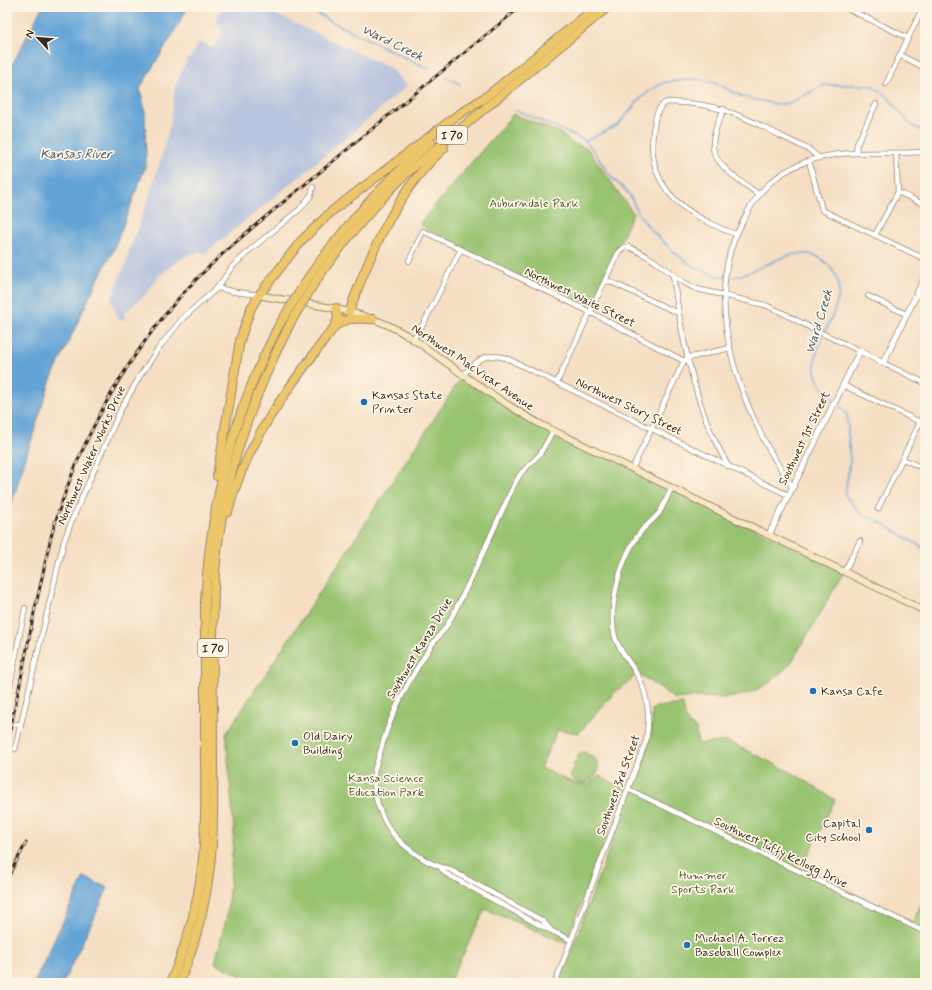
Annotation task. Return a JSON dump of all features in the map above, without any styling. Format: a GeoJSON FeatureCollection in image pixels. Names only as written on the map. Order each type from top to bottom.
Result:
{"type":"FeatureCollection","features":[{"type":"Feature","properties":{"kind":"highway","name":"I 70"},"geometry":{"type":"LineString","coordinates":[[179,983],[200,920],[205,899],[211,858],[213,803],[214,606],[216,564],[226,496],[240,440],[260,385],[311,280],[328,249],[348,224],[386,182],[415,155],[596,7]]}},
{"type":"Feature","properties":{"kind":"highway","name":"I 70"},"geometry":{"type":"LineString","coordinates":[[170,983],[184,948],[192,918],[198,893],[202,862],[205,817],[206,601],[208,559],[212,524],[222,476],[240,414],[253,382],[278,328],[311,280],[392,187],[425,157],[608,7]]}},
{"type":"Feature","properties":{"kind":"highway"},"geometry":{"type":"LineString","coordinates":[[212,524],[215,492],[240,340],[251,308],[259,295],[301,241],[332,211],[455,117],[485,97]]}},
{"type":"Feature","properties":{"kind":"highway"},"geometry":{"type":"LineString","coordinates":[[349,312],[380,236],[399,202],[429,163],[474,118]]}},
{"type":"Feature","properties":{"kind":"highway"},"geometry":{"type":"LineString","coordinates":[[216,564],[234,490],[251,450],[273,411],[335,326],[338,317],[336,308]]}},
{"type":"Feature","properties":{"kind":"highway"},"geometry":{"type":"LineString","coordinates":[[335,326],[348,319],[373,319]]}},
{"type":"Feature","properties":{"kind":"main road","name":"Northwest MacVicar Avenue"},"geometry":{"type":"LineString","coordinates":[[259,295],[286,301],[336,308],[373,319],[392,327],[413,339],[498,400],[552,431],[925,612]]}},
{"type":"Feature","properties":{"kind":"street"},"geometry":{"type":"LineString","coordinates":[[844,7],[908,38]]}},
{"type":"Feature","properties":{"kind":"street"},"geometry":{"type":"LineString","coordinates":[[886,84],[923,7]]}},
{"type":"Feature","properties":{"kind":"street"},"geometry":{"type":"LineString","coordinates":[[900,56],[925,68]]}},
{"type":"Feature","properties":{"kind":"street"},"geometry":{"type":"LineString","coordinates":[[736,234],[690,213],[672,198],[661,183],[656,170],[652,150],[653,131],[660,107],[668,102],[698,104],[724,109],[745,117],[810,150],[820,158]]}},
{"type":"Feature","properties":{"kind":"street"},"geometry":{"type":"LineString","coordinates":[[856,152],[857,144],[876,104]]}},
{"type":"Feature","properties":{"kind":"street"},"geometry":{"type":"LineString","coordinates":[[724,109],[713,140],[712,146],[716,157],[721,165],[758,194]]}},
{"type":"Feature","properties":{"kind":"street"},"geometry":{"type":"LineString","coordinates":[[792,487],[763,439],[739,382],[730,348],[725,287],[727,266],[736,234],[745,215],[758,194],[780,174],[809,161],[856,152],[925,152]]}},
{"type":"Feature","properties":{"kind":"street"},"geometry":{"type":"LineString","coordinates":[[875,235],[898,192],[896,153]]}},
{"type":"Feature","properties":{"kind":"street"},"geometry":{"type":"LineString","coordinates":[[809,161],[822,210],[925,259]]}},
{"type":"Feature","properties":{"kind":"street","name":"Northwest Water Works Drive"},"geometry":{"type":"LineString","coordinates":[[15,749],[64,541],[114,423],[132,389],[164,340],[182,319],[217,288],[226,274],[247,254],[300,209],[311,195],[313,187]]}},
{"type":"Feature","properties":{"kind":"street"},"geometry":{"type":"LineString","coordinates":[[898,192],[925,205]]}},
{"type":"Feature","properties":{"kind":"street","name":"Northwest Waite Street"},"geometry":{"type":"LineString","coordinates":[[409,261],[423,231],[686,359]]}},
{"type":"Feature","properties":{"kind":"street"},"geometry":{"type":"LineString","coordinates":[[557,382],[619,251],[623,247],[629,247],[648,256],[681,282],[697,289],[765,305],[925,383]]}},
{"type":"Feature","properties":{"kind":"street"},"geometry":{"type":"LineString","coordinates":[[413,339],[424,323],[461,249]]}},
{"type":"Feature","properties":{"kind":"street"},"geometry":{"type":"LineString","coordinates":[[673,275],[686,359],[710,430],[728,466]]}},
{"type":"Feature","properties":{"kind":"street"},"geometry":{"type":"LineString","coordinates":[[883,362],[925,277]]}},
{"type":"Feature","properties":{"kind":"street"},"geometry":{"type":"LineString","coordinates":[[605,282],[609,281],[678,313]]}},
{"type":"Feature","properties":{"kind":"street","name":"Northwest MacVicar Avenue"},"geometry":{"type":"LineString","coordinates":[[217,288],[259,295]]}},
{"type":"Feature","properties":{"kind":"street"},"geometry":{"type":"LineString","coordinates":[[868,296],[906,314]]}},
{"type":"Feature","properties":{"kind":"street"},"geometry":{"type":"LineString","coordinates":[[686,359],[730,348]]}},
{"type":"Feature","properties":{"kind":"street","name":"Southwest 1st Street"},"geometry":{"type":"LineString","coordinates":[[769,535],[860,351]]}},
{"type":"Feature","properties":{"kind":"street","name":"Northwest Story Street"},"geometry":{"type":"LineString","coordinates":[[463,375],[480,358],[492,355],[506,358],[788,495]]}},
{"type":"Feature","properties":{"kind":"street"},"geometry":{"type":"LineString","coordinates":[[632,469],[686,359]]}},
{"type":"Feature","properties":{"kind":"street"},"geometry":{"type":"LineString","coordinates":[[843,385],[922,424]]}},
{"type":"Feature","properties":{"kind":"street"},"geometry":{"type":"LineString","coordinates":[[878,509],[903,458],[922,424],[925,412]]}},
{"type":"Feature","properties":{"kind":"street","name":"Southwest Kanza Drive"},"geometry":{"type":"LineString","coordinates":[[552,431],[540,454],[522,473],[515,483],[450,622],[430,648],[411,678],[389,723],[374,772],[377,805],[392,833],[401,843],[411,851],[441,868],[444,873],[571,940]]}},
{"type":"Feature","properties":{"kind":"street"},"geometry":{"type":"LineString","coordinates":[[903,458],[925,469]]}},
{"type":"Feature","properties":{"kind":"street","name":"Southwest 3rd Street"},"geometry":{"type":"LineString","coordinates":[[555,983],[646,741],[649,705],[636,672],[624,655],[615,636],[613,618],[614,606],[624,562],[632,545],[659,512],[671,488]]}},
{"type":"Feature","properties":{"kind":"street"},"geometry":{"type":"LineString","coordinates":[[844,572],[860,541]]}},
{"type":"Feature","properties":{"kind":"street"},"geometry":{"type":"LineString","coordinates":[[7,700],[25,608]]}},
{"type":"Feature","properties":{"kind":"street"},"geometry":{"type":"LineString","coordinates":[[7,722],[21,725]]}},
{"type":"Feature","properties":{"kind":"street","name":"Southwest Tuffy Kellogg Drive"},"geometry":{"type":"LineString","coordinates":[[628,789],[925,932]]}},
{"type":"Feature","properties":{"kind":"shaded area"},"geometry":{"type":"Polygon","coordinates":[[[226,7],[260,7],[390,68],[407,86],[298,178],[204,254],[201,251],[184,257],[159,276],[147,293],[124,313],[125,319],[119,320],[111,300],[119,281],[118,280],[129,257],[127,256],[139,226],[160,162],[170,125],[175,88],[188,58],[190,58],[200,42],[212,48],[223,32],[216,24],[219,12],[226,7]]]}},
{"type":"Feature","properties":{"kind":"green space","name":"Auburndale Park"},"geometry":{"type":"Polygon","coordinates":[[[513,114],[560,133],[572,143],[587,148],[633,213],[589,308],[431,233],[420,223],[513,114]]]}},
{"type":"Feature","properties":{"kind":"green space","name":"Kansa Science Education Park"},"geometry":{"type":"Polygon","coordinates":[[[463,375],[553,431],[844,572],[791,663],[771,682],[750,693],[728,698],[693,697],[675,699],[636,672],[632,679],[614,693],[579,733],[558,730],[540,768],[576,784],[589,784],[599,776],[625,789],[566,943],[485,909],[449,983],[257,983],[215,963],[227,915],[234,831],[226,734],[463,375]]]}},
{"type":"Feature","properties":{"kind":"green space","name":"Hummer Sports Park"},"geometry":{"type":"Polygon","coordinates":[[[683,704],[684,712],[689,724],[696,729],[698,744],[727,741],[793,773],[835,800],[802,868],[913,922],[925,895],[925,983],[559,983],[648,745],[652,729],[652,710],[656,707],[683,704]]]}},
{"type":"Feature","properties":{"kind":"green space"},"geometry":{"type":"Polygon","coordinates":[[[584,752],[595,759],[598,765],[598,771],[591,780],[579,782],[574,780],[569,775],[579,754],[584,752]]]}},
{"type":"Feature","properties":{"kind":"water","name":"Kansas River"},"geometry":{"type":"Polygon","coordinates":[[[42,7],[188,7],[140,88],[145,111],[146,165],[114,249],[94,287],[50,382],[10,509],[7,531],[7,75],[42,7]]]}},
{"type":"Feature","properties":{"kind":"water"},"geometry":{"type":"Polygon","coordinates":[[[84,877],[108,888],[63,983],[34,983],[84,877]]]}},
{"type":"Feature","properties":{"kind":"waterway","name":"Ward Creek"},"geometry":{"type":"LineString","coordinates":[[307,7],[328,20],[429,69]]}},
{"type":"Feature","properties":{"kind":"waterway","name":"Ward Creek"},"geometry":{"type":"LineString","coordinates":[[447,78],[460,84]]}},
{"type":"Feature","properties":{"kind":"waterway"},"geometry":{"type":"LineString","coordinates":[[586,141],[618,125],[640,99],[652,89],[666,82],[696,79],[713,82],[743,97],[776,104],[792,102],[824,85],[873,86],[888,97],[908,122],[914,127],[925,131]]}},
{"type":"Feature","properties":{"kind":"waterway","name":"Ward Creek"},"geometry":{"type":"LineString","coordinates":[[516,110],[585,141],[592,148],[607,171],[629,195],[638,213],[649,227],[672,250],[695,267],[716,276],[729,278],[742,275],[796,254],[810,254],[822,259],[833,271],[838,284],[838,298],[834,312],[816,355],[815,369],[819,382],[834,401]]}},
{"type":"Feature","properties":{"kind":"waterway","name":"Ward Creek"},"geometry":{"type":"LineString","coordinates":[[837,403],[847,414],[850,461],[845,495],[860,513],[884,524],[925,549]]}},
{"type":"Feature","properties":{"kind":"railway"},"geometry":{"type":"LineString","coordinates":[[7,744],[51,537],[61,505],[86,442],[101,411],[137,353],[178,299],[233,245],[520,7]]}},
{"type":"Feature","properties":{"kind":"railway"},"geometry":{"type":"LineString","coordinates":[[7,879],[26,843]]}},
{"type":"Feature","properties":{"kind":"place","name":"Kansas State Printer"},"geometry":{"type":"Point","coordinates":[364,402]}},
{"type":"Feature","properties":{"kind":"place","name":"Kansa Cafe"},"geometry":{"type":"Point","coordinates":[813,691]}},
{"type":"Feature","properties":{"kind":"place","name":"Old Dairy Building"},"geometry":{"type":"Point","coordinates":[295,743]}},
{"type":"Feature","properties":{"kind":"place","name":"Capital City School"},"geometry":{"type":"Point","coordinates":[869,830]}},
{"type":"Feature","properties":{"kind":"place","name":"Michael A. Torrez Baseball Complex"},"geometry":{"type":"Point","coordinates":[687,945]}}]}
